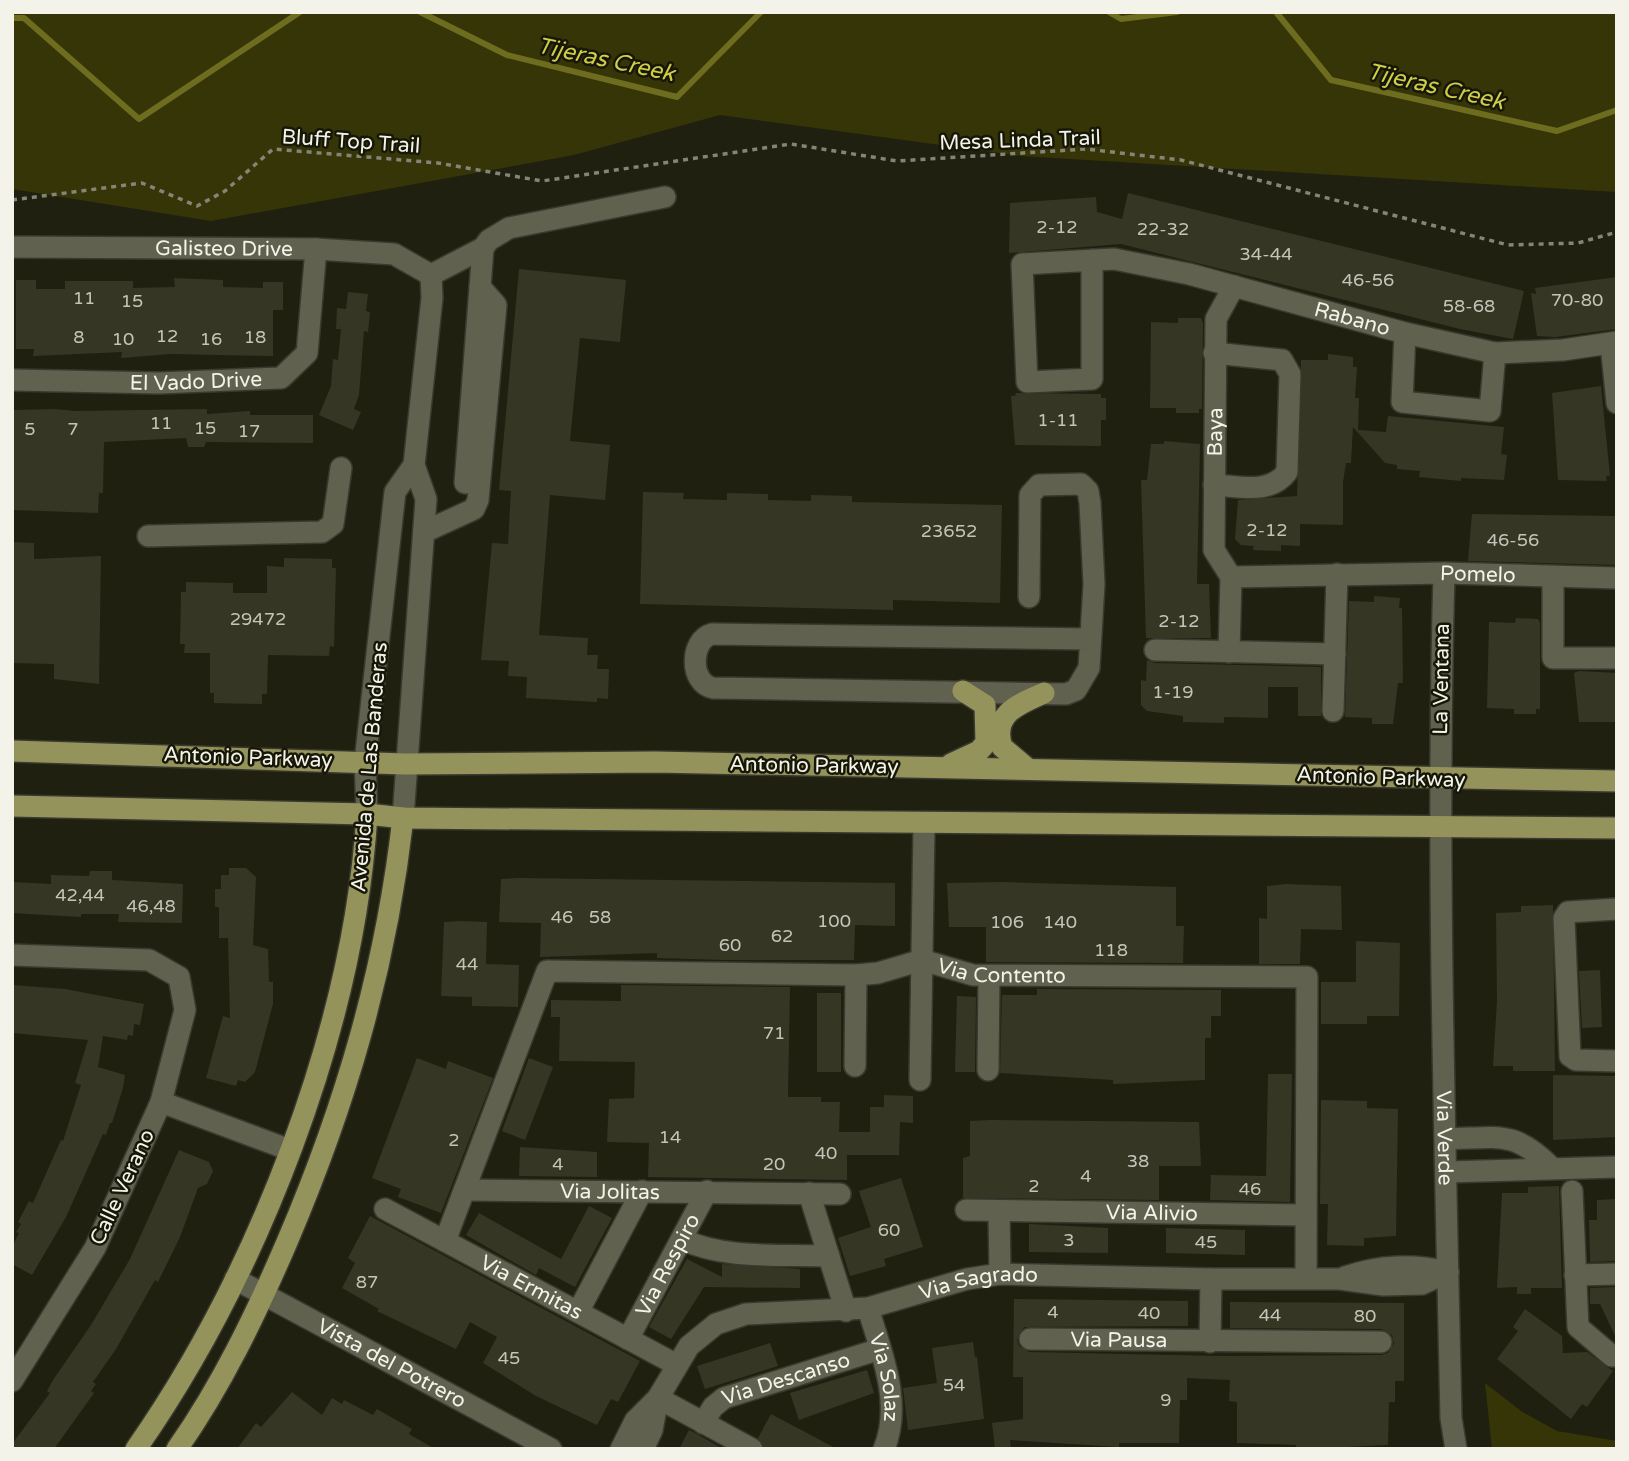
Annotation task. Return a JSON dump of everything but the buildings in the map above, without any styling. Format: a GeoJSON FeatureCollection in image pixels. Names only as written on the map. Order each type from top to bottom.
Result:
{"type":"FeatureCollection","features":[{"type":"Feature","properties":{"kind":"main road"},"geometry":{"type":"LineString","coordinates":[[940,767],[965,760],[986,743],[985,705],[963,691]]}},
{"type":"Feature","properties":{"kind":"main road"},"geometry":{"type":"LineString","coordinates":[[1028,769],[1002,747],[1000,722],[1006,712],[1018,704],[1044,693]]}},
{"type":"Feature","properties":{"kind":"main road","name":"Antonio Parkway"},"geometry":{"type":"LineString","coordinates":[[12,751],[405,764],[655,762],[1439,777],[1478,780],[1617,780]]}},
{"type":"Feature","properties":{"kind":"main road"},"geometry":{"type":"LineString","coordinates":[[12,806],[366,814],[403,818],[924,825],[1239,823],[1617,828]]}},
{"type":"Feature","properties":{"kind":"main road","name":"Avenida de Las Banderas"},"geometry":{"type":"LineString","coordinates":[[136,1449],[172,1396],[235,1279],[290,1150],[332,1022],[357,904],[366,814]]}},
{"type":"Feature","properties":{"kind":"main road","name":"Avenida de Las Banderas"},"geometry":{"type":"LineString","coordinates":[[177,1449],[201,1415],[264,1296],[324,1154],[364,1030],[390,910],[403,818]]}},
{"type":"Feature","properties":{"kind":"street"},"geometry":{"type":"LineString","coordinates":[[431,275],[483,248],[489,240],[509,228],[665,197]]}},
{"type":"Feature","properties":{"kind":"street","name":"Galisteo Drive"},"geometry":{"type":"LineString","coordinates":[[12,247],[316,249],[394,254],[431,275]]}},
{"type":"Feature","properties":{"kind":"street"},"geometry":{"type":"LineString","coordinates":[[424,532],[474,509],[478,500],[496,305],[480,287],[483,248]]}},
{"type":"Feature","properties":{"kind":"street","name":"El Vado Drive"},"geometry":{"type":"LineString","coordinates":[[12,380],[159,383],[281,378],[307,353],[316,249]]}},
{"type":"Feature","properties":{"kind":"street","name":"Rabano"},"geometry":{"type":"LineString","coordinates":[[1092,260],[1092,379],[1027,382],[1022,264],[1092,260],[1114,259],[1234,286],[1495,353],[1563,351],[1614,343]]}},
{"type":"Feature","properties":{"kind":"street","name":"Avenida de Las Banderas"},"geometry":{"type":"LineString","coordinates":[[403,818],[426,499],[414,465],[432,298],[431,275]]}},
{"type":"Feature","properties":{"kind":"street","name":"Baya"},"geometry":{"type":"LineString","coordinates":[[1231,577],[1214,550],[1214,353],[1216,319],[1234,286]]}},
{"type":"Feature","properties":{"kind":"street"},"geometry":{"type":"LineString","coordinates":[[1405,332],[1402,402],[1490,411],[1495,353]]}},
{"type":"Feature","properties":{"kind":"street"},"geometry":{"type":"LineString","coordinates":[[1614,343],[1617,403]]}},
{"type":"Feature","properties":{"kind":"street"},"geometry":{"type":"LineString","coordinates":[[1214,353],[1271,356],[1282,360],[1290,374],[1287,472],[1279,483],[1266,487],[1214,485]]}},
{"type":"Feature","properties":{"kind":"street","name":"Avenida de Las Banderas"},"geometry":{"type":"LineString","coordinates":[[366,814],[365,762],[395,492],[414,465]]}},
{"type":"Feature","properties":{"kind":"street"},"geometry":{"type":"LineString","coordinates":[[148,536],[322,533],[333,524],[341,468]]}},
{"type":"Feature","properties":{"kind":"street"},"geometry":{"type":"LineString","coordinates":[[1029,597],[1030,495],[1040,485],[1061,482],[1081,484],[1088,491],[1090,503],[1094,584],[1089,668],[1076,691],[1066,694],[713,688],[706,686],[699,678],[696,654],[704,637],[712,635],[1090,639]]}},
{"type":"Feature","properties":{"kind":"street","name":"Pomelo"},"geometry":{"type":"LineString","coordinates":[[1231,577],[1444,573],[1617,578]]}},
{"type":"Feature","properties":{"kind":"street","name":"La Ventana"},"geometry":{"type":"LineString","coordinates":[[1438,826],[1444,573]]}},
{"type":"Feature","properties":{"kind":"street"},"geometry":{"type":"LineString","coordinates":[[1333,711],[1337,574]]}},
{"type":"Feature","properties":{"kind":"street"},"geometry":{"type":"LineString","coordinates":[[1229,652],[1231,577]]}},
{"type":"Feature","properties":{"kind":"street"},"geometry":{"type":"LineString","coordinates":[[1553,577],[1553,658],[1617,658]]}},
{"type":"Feature","properties":{"kind":"street"},"geometry":{"type":"LineString","coordinates":[[1155,650],[1335,653]]}},
{"type":"Feature","properties":{"kind":"street"},"geometry":{"type":"LineString","coordinates":[[920,1080],[924,825]]}},
{"type":"Feature","properties":{"kind":"street","name":"Via Verde"},"geometry":{"type":"LineString","coordinates":[[1438,826],[1440,995],[1447,1139],[1451,1418],[1456,1449]]}},
{"type":"Feature","properties":{"kind":"street"},"geometry":{"type":"LineString","coordinates":[[1617,909],[1568,912],[1564,918],[1570,1056],[1576,1060],[1617,1061]]}},
{"type":"Feature","properties":{"kind":"street","name":"Calle Verano"},"geometry":{"type":"LineString","coordinates":[[12,955],[149,960],[179,978],[186,1010],[161,1102],[94,1248],[12,1381]]}},
{"type":"Feature","properties":{"kind":"street","name":"Via Contento"},"geometry":{"type":"LineString","coordinates":[[466,1190],[547,971],[856,975],[878,973],[922,960],[973,975],[989,976],[1307,977],[1306,1278]]}},
{"type":"Feature","properties":{"kind":"street"},"geometry":{"type":"LineString","coordinates":[[855,1066],[856,975]]}},
{"type":"Feature","properties":{"kind":"street"},"geometry":{"type":"LineString","coordinates":[[988,1070],[989,976]]}},
{"type":"Feature","properties":{"kind":"street"},"geometry":{"type":"LineString","coordinates":[[161,1102],[290,1150]]}},
{"type":"Feature","properties":{"kind":"street"},"geometry":{"type":"LineString","coordinates":[[1447,1139],[1516,1139],[1537,1152],[1552,1168]]}},
{"type":"Feature","properties":{"kind":"street"},"geometry":{"type":"LineString","coordinates":[[1447,1172],[1617,1167]]}},
{"type":"Feature","properties":{"kind":"street"},"geometry":{"type":"LineString","coordinates":[[445,1241],[466,1190]]}},
{"type":"Feature","properties":{"kind":"street","name":"Via Jolitas"},"geometry":{"type":"LineString","coordinates":[[466,1190],[841,1194]]}},
{"type":"Feature","properties":{"kind":"street"},"geometry":{"type":"LineString","coordinates":[[578,1312],[642,1191]]}},
{"type":"Feature","properties":{"kind":"street","name":"Via Respiro"},"geometry":{"type":"LineString","coordinates":[[628,1339],[707,1191]]}},
{"type":"Feature","properties":{"kind":"street"},"geometry":{"type":"LineString","coordinates":[[1572,1191],[1578,1328],[1612,1356],[1617,1355]]}},
{"type":"Feature","properties":{"kind":"street"},"geometry":{"type":"LineString","coordinates":[[809,1193],[846,1311]]}},
{"type":"Feature","properties":{"kind":"street","name":"Via Ermitas"},"geometry":{"type":"LineString","coordinates":[[385,1209],[677,1365]]}},
{"type":"Feature","properties":{"kind":"street","name":"Via Alivio"},"geometry":{"type":"LineString","coordinates":[[966,1210],[1305,1215]]}},
{"type":"Feature","properties":{"kind":"street"},"geometry":{"type":"LineString","coordinates":[[999,1211],[1000,1274]]}},
{"type":"Feature","properties":{"kind":"street"},"geometry":{"type":"LineString","coordinates":[[682,1239],[697,1246],[726,1251],[829,1256]]}},
{"type":"Feature","properties":{"kind":"street","name":"Via Sagrado"},"geometry":{"type":"LineString","coordinates":[[621,1449],[635,1421],[658,1398],[677,1365],[701,1334],[730,1318],[746,1314],[867,1308],[967,1279],[1000,1274],[1340,1279],[1387,1266],[1422,1266],[1448,1272]]}},
{"type":"Feature","properties":{"kind":"street"},"geometry":{"type":"LineString","coordinates":[[1575,1275],[1617,1274]]}},
{"type":"Feature","properties":{"kind":"street","name":"Vista del Potrero"},"geometry":{"type":"LineString","coordinates":[[235,1279],[538,1446]]}},
{"type":"Feature","properties":{"kind":"street"},"geometry":{"type":"LineString","coordinates":[[1210,1342],[1211,1279]]}},
{"type":"Feature","properties":{"kind":"street","name":"Via Solaz"},"geometry":{"type":"LineString","coordinates":[[867,1308],[880,1349],[891,1410],[891,1427],[884,1449]]}},
{"type":"Feature","properties":{"kind":"street","name":"Via Pausa"},"geometry":{"type":"LineString","coordinates":[[1030,1339],[1381,1342]]}},
{"type":"Feature","properties":{"kind":"street","name":"Via Descanso"},"geometry":{"type":"LineString","coordinates":[[703,1423],[713,1407],[724,1398],[880,1349]]}},
{"type":"Feature","properties":{"kind":"street"},"geometry":{"type":"LineString","coordinates":[[658,1398],[752,1449]]}},
{"type":"Feature","properties":{"kind":"street","name":"Via Sagrado"},"geometry":{"type":"LineString","coordinates":[[643,1449],[652,1430],[658,1398]]}},
{"type":"Feature","properties":{"kind":"path","name":"Mesa Linda Trail"},"geometry":{"type":"LineString","coordinates":[[542,181],[791,144],[897,161],[1087,149],[1181,160],[1508,245],[1578,243],[1617,232]]}},
{"type":"Feature","properties":{"kind":"path","name":"Bluff Top Trail"},"geometry":{"type":"LineString","coordinates":[[12,200],[142,183],[197,206],[225,191],[273,149],[438,163],[542,181]]}},
{"type":"Feature","properties":{"kind":"shaded area"},"geometry":{"type":"Polygon","coordinates":[[[12,12],[1617,12],[1617,192],[1021,156],[720,115],[574,155],[211,221],[12,189],[12,12]]]}},
{"type":"Feature","properties":{"kind":"shaded area"},"geometry":{"type":"Polygon","coordinates":[[[1485,1383],[1521,1411],[1557,1431],[1617,1441],[1617,1449],[1492,1449],[1485,1383]]]}},
{"type":"Feature","properties":{"kind":"waterway","name":"Tijeras Creek"},"geometry":{"type":"LineString","coordinates":[[12,18],[24,18],[139,119],[300,12]]}},
{"type":"Feature","properties":{"kind":"waterway","name":"Tijeras Creek"},"geometry":{"type":"LineString","coordinates":[[420,12],[507,55],[677,97],[761,12]]}},
{"type":"Feature","properties":{"kind":"waterway","name":"Tijeras Creek"},"geometry":{"type":"LineString","coordinates":[[1109,12],[1121,19],[1177,12]]}},
{"type":"Feature","properties":{"kind":"waterway","name":"Tijeras Creek"},"geometry":{"type":"LineString","coordinates":[[1276,12],[1331,80],[1557,131],[1617,110]]}}]}
